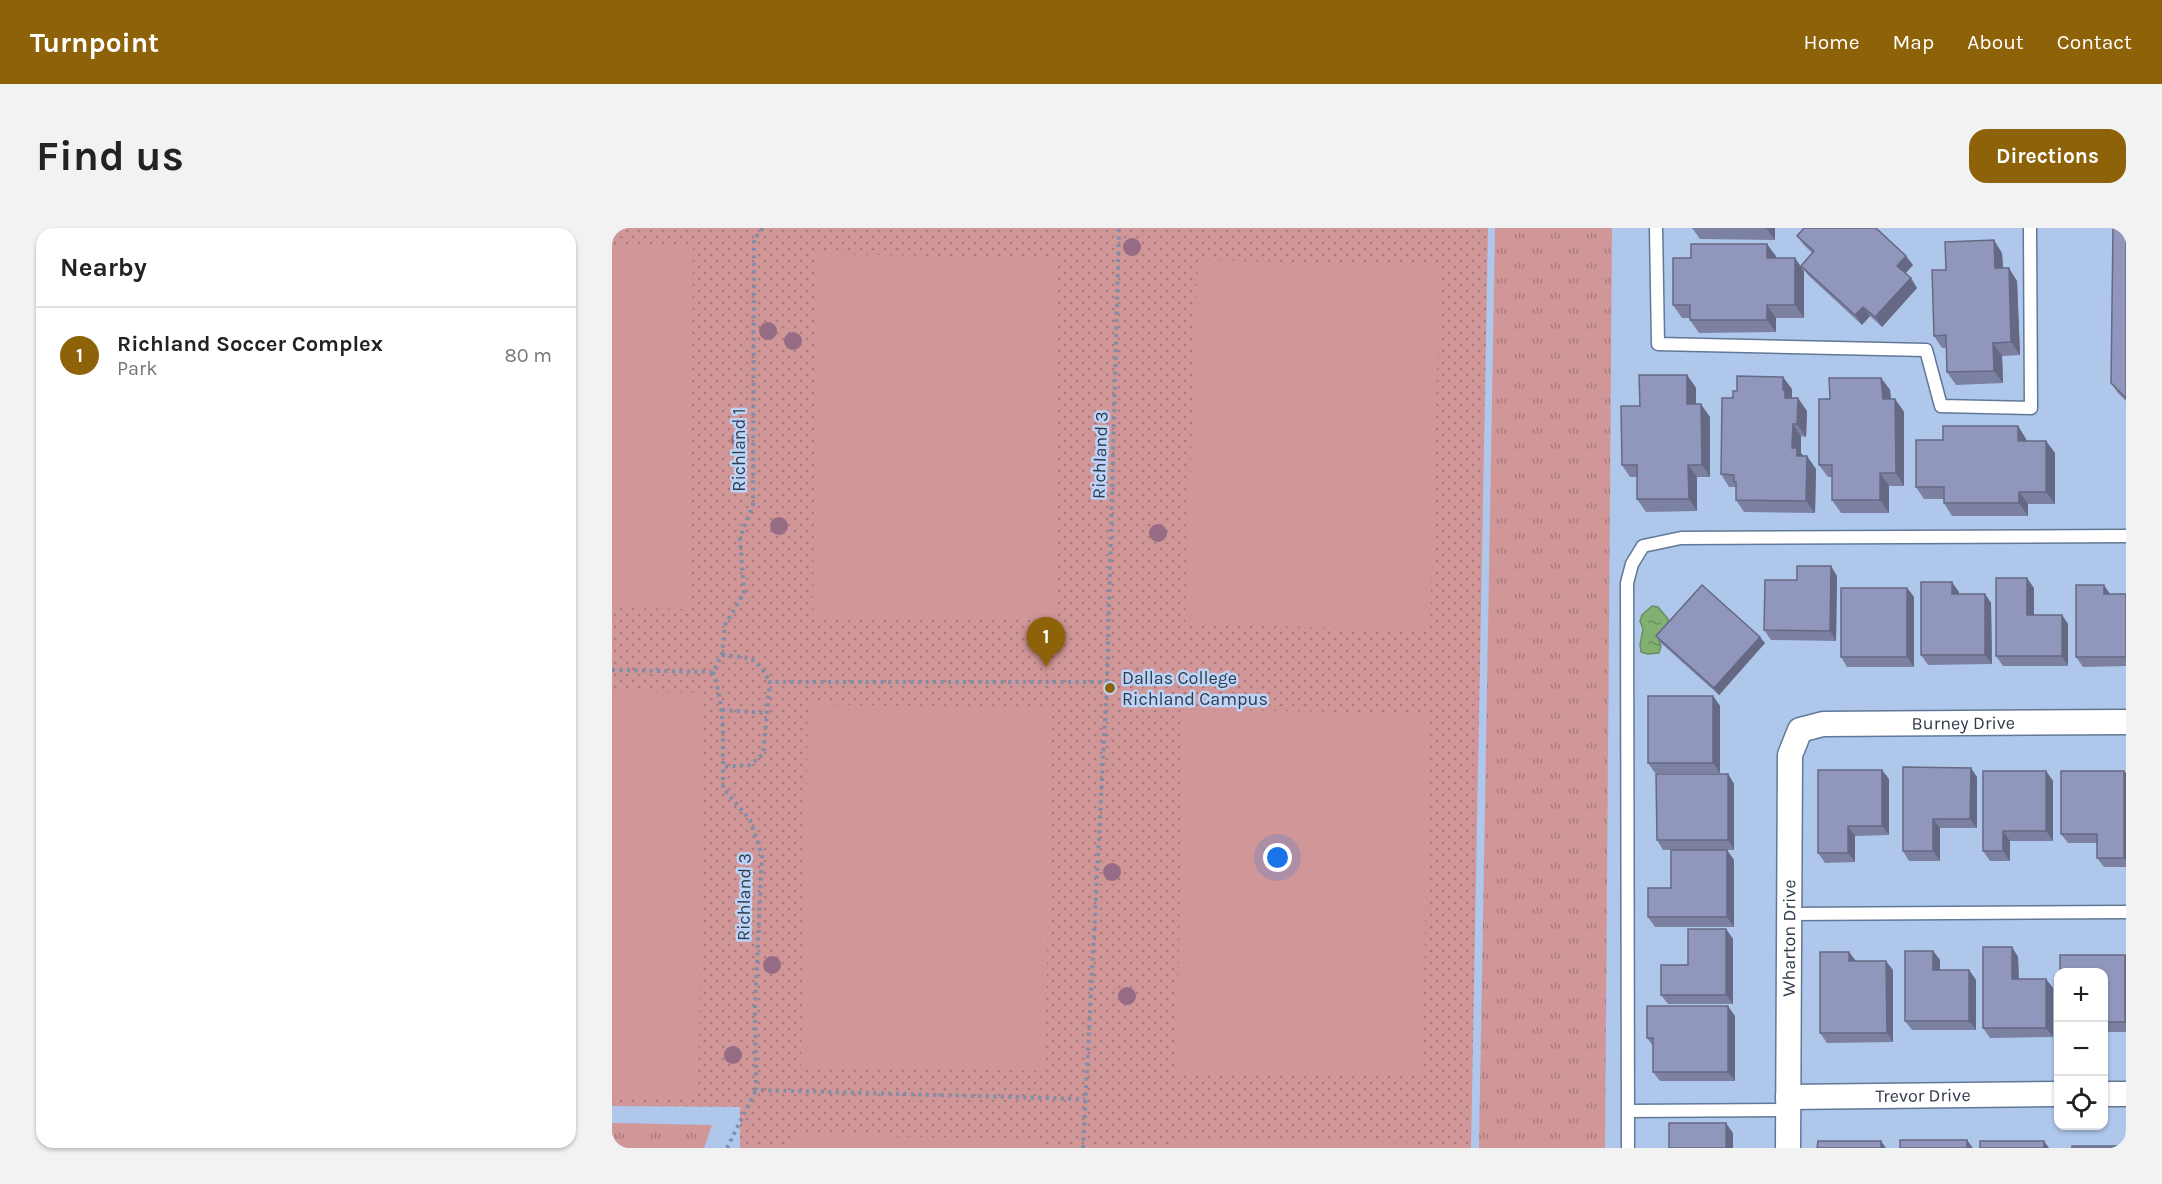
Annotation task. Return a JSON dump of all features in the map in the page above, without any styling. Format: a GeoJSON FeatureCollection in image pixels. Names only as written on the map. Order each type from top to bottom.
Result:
{"type":"FeatureCollection","features":[{"type":"Feature","properties":{"kind":"street","name":"Burney Drive"},"geometry":{"type":"LineString","coordinates":[[1800,730],[1823,724],[2126,722]]}},
{"type":"Feature","properties":{"kind":"street","name":"Wharton Drive"},"geometry":{"type":"LineString","coordinates":[[1788,1148],[1790,755],[1800,730]]}},
{"type":"Feature","properties":{"kind":"street","name":"Trevor Drive"},"geometry":{"type":"LineString","coordinates":[[1788,1104],[2054,1094]]}},
{"type":"Feature","properties":{"kind":"street"},"geometry":{"type":"LineString","coordinates":[[2108,1094],[2126,1094]]}},
{"type":"Feature","properties":{"kind":"lane"},"geometry":{"type":"LineString","coordinates":[[1656,228],[1658,344],[1926,350],[1941,406],[2031,408],[2030,228]]}},
{"type":"Feature","properties":{"kind":"lane"},"geometry":{"type":"LineString","coordinates":[[1628,1148],[1627,583],[1632,564],[1643,546],[1681,538],[2126,536]]}},
{"type":"Feature","properties":{"kind":"lane"},"geometry":{"type":"LineString","coordinates":[[1789,914],[2126,912]]}},
{"type":"Feature","properties":{"kind":"lane"},"geometry":{"type":"LineString","coordinates":[[1628,1111],[1788,1104]]}},
{"type":"Feature","properties":{"kind":"path","name":"Richland 1"},"geometry":{"type":"LineString","coordinates":[[713,672],[722,655],[725,625],[744,593],[740,538],[753,505],[754,239],[763,228]]}},
{"type":"Feature","properties":{"kind":"path","name":"Richland 3"},"geometry":{"type":"LineString","coordinates":[[1083,1148],[1107,682],[1119,228]]}},
{"type":"Feature","properties":{"kind":"path"},"geometry":{"type":"LineString","coordinates":[[722,655],[752,658],[763,669],[770,682],[763,754],[750,765],[723,767]]}},
{"type":"Feature","properties":{"kind":"path"},"geometry":{"type":"LineString","coordinates":[[612,670],[713,672]]}},
{"type":"Feature","properties":{"kind":"path","name":"Richland 3"},"geometry":{"type":"LineString","coordinates":[[713,672],[722,710],[723,788],[750,820],[762,855],[755,1008],[756,1090]]}},
{"type":"Feature","properties":{"kind":"path"},"geometry":{"type":"LineString","coordinates":[[770,682],[1107,682]]}},
{"type":"Feature","properties":{"kind":"path"},"geometry":{"type":"LineString","coordinates":[[722,710],[767,713]]}},
{"type":"Feature","properties":{"kind":"path"},"geometry":{"type":"LineString","coordinates":[[727,1148],[756,1090],[1085,1099]]}},
{"type":"Feature","properties":{"kind":"green space","name":"Dallas College Richland Campus"},"geometry":{"type":"Polygon","coordinates":[[[612,228],[1488,228],[1471,1148],[740,1148],[740,1107],[612,1106],[612,228]]]}},
{"type":"Feature","properties":{"kind":"green space"},"geometry":{"type":"Polygon","coordinates":[[[1495,228],[1612,228],[1605,1148],[1479,1148],[1495,228]]]}},
{"type":"Feature","properties":{"kind":"green space"},"geometry":{"type":"Polygon","coordinates":[[[612,245],[693,246],[690,609],[612,608],[612,245]]]}},
{"type":"Feature","properties":{"kind":"green space"},"geometry":{"type":"Polygon","coordinates":[[[816,254],[1058,258],[1055,619],[813,617],[816,254]]]}},
{"type":"Feature","properties":{"kind":"green space"},"geometry":{"type":"Polygon","coordinates":[[[1198,260],[1440,266],[1430,630],[1185,624],[1198,260]]]}},
{"type":"Feature","properties":{"kind":"green space"},"geometry":{"type":"Polygon","coordinates":[[[612,692],[704,693],[698,1097],[612,1096],[612,692]]]}},
{"type":"Feature","properties":{"kind":"green space"},"geometry":{"type":"Polygon","coordinates":[[[808,704],[1052,709],[1045,1071],[801,1067],[808,704]]]}},
{"type":"Feature","properties":{"kind":"green space"},"geometry":{"type":"Polygon","coordinates":[[[1183,710],[1430,713],[1422,1074],[1177,1072],[1183,710]]]}},
{"type":"Feature","properties":{"kind":"green space"},"geometry":{"type":"Polygon","coordinates":[[[612,1123],[712,1125],[704,1148],[612,1148],[612,1123]]]}},
{"type":"Feature","properties":{"kind":"green space"},"geometry":{"type":"Polygon","coordinates":[[[791,1135],[1042,1139],[1042,1148],[791,1148],[791,1135]]]}},
{"type":"Feature","properties":{"kind":"green space"},"geometry":{"type":"Polygon","coordinates":[[[1177,1139],[1417,1143],[1417,1148],[1177,1148],[1177,1139]]]}},
{"type":"Feature","properties":{"kind":"water"},"geometry":{"type":"Polygon","coordinates":[[[1652,606],[1658,607],[1668,619],[1668,623],[1659,640],[1661,646],[1659,653],[1647,654],[1641,652],[1643,629],[1640,621],[1642,615],[1652,606]]]}},
{"type":"Feature","properties":{"kind":"building"},"geometry":{"type":"Polygon","coordinates":[[[1804,228],[1876,228],[1906,256],[1897,266],[1911,278],[1875,317],[1863,307],[1855,315],[1801,266],[1814,251],[1797,236],[1804,228]]]}},
{"type":"Feature","properties":{"kind":"building"},"geometry":{"type":"Polygon","coordinates":[[[2113,228],[2126,228],[2126,398],[2111,383],[2113,228]]]}},
{"type":"Feature","properties":{"kind":"building"},"geometry":{"type":"Polygon","coordinates":[[[1994,240],[1995,268],[2009,268],[2011,342],[1993,343],[1994,371],[1947,372],[1946,335],[1934,336],[1932,270],[1946,270],[1945,242],[1994,240]]]}},
{"type":"Feature","properties":{"kind":"building"},"geometry":{"type":"Polygon","coordinates":[[[1691,244],[1767,244],[1767,258],[1795,258],[1795,305],[1767,305],[1767,320],[1690,320],[1690,305],[1673,305],[1673,258],[1691,258],[1691,244]]]}},
{"type":"Feature","properties":{"kind":"building"},"geometry":{"type":"Polygon","coordinates":[[[1639,375],[1687,375],[1687,404],[1701,404],[1702,465],[1688,465],[1689,499],[1637,499],[1637,465],[1622,465],[1621,406],[1640,406],[1639,375]]]}},
{"type":"Feature","properties":{"kind":"building"},"geometry":{"type":"Polygon","coordinates":[[[1737,376],[1783,377],[1785,398],[1798,398],[1797,424],[1793,424],[1792,448],[1797,448],[1797,456],[1807,456],[1806,501],[1736,500],[1734,475],[1721,474],[1722,398],[1733,398],[1733,391],[1737,391],[1737,376]]]}},
{"type":"Feature","properties":{"kind":"building"},"geometry":{"type":"Polygon","coordinates":[[[1829,378],[1881,378],[1883,399],[1895,399],[1896,473],[1880,473],[1880,500],[1832,500],[1832,465],[1819,465],[1819,399],[1830,399],[1829,378]]]}},
{"type":"Feature","properties":{"kind":"building"},"geometry":{"type":"Polygon","coordinates":[[[1943,426],[2018,426],[2018,441],[2046,441],[2046,492],[2019,492],[2019,503],[1944,503],[1944,487],[1916,487],[1916,440],[1943,440],[1943,426]]]}},
{"type":"Feature","properties":{"kind":"building"},"geometry":{"type":"Polygon","coordinates":[[[1797,566],[1831,566],[1830,631],[1764,630],[1765,580],[1797,580],[1797,566]]]}},
{"type":"Feature","properties":{"kind":"building"},"geometry":{"type":"Polygon","coordinates":[[[1996,578],[2027,578],[2027,615],[2062,615],[2062,656],[1996,656],[1996,578]]]}},
{"type":"Feature","properties":{"kind":"building"},"geometry":{"type":"Polygon","coordinates":[[[1921,582],[1952,582],[1952,594],[1985,594],[1985,655],[1921,655],[1921,582]]]}},
{"type":"Feature","properties":{"kind":"building"},"geometry":{"type":"Polygon","coordinates":[[[1702,585],[1760,637],[1714,688],[1656,636],[1702,585]]]}},
{"type":"Feature","properties":{"kind":"building"},"geometry":{"type":"Polygon","coordinates":[[[2076,585],[2104,585],[2104,594],[2126,594],[2126,657],[2076,657],[2076,585]]]}},
{"type":"Feature","properties":{"kind":"building"},"geometry":{"type":"Polygon","coordinates":[[[1841,588],[1907,588],[1907,657],[1841,657],[1841,588]]]}},
{"type":"Feature","properties":{"kind":"building"},"geometry":{"type":"Polygon","coordinates":[[[1648,696],[1713,696],[1713,763],[1648,763],[1648,696]]]}},
{"type":"Feature","properties":{"kind":"building"},"geometry":{"type":"Polygon","coordinates":[[[1903,767],[1971,768],[1970,819],[1933,819],[1933,851],[1903,851],[1903,767]]]}},
{"type":"Feature","properties":{"kind":"building"},"geometry":{"type":"Polygon","coordinates":[[[1818,770],[1882,770],[1882,826],[1848,826],[1848,853],[1818,853],[1818,770]]]}},
{"type":"Feature","properties":{"kind":"building"},"geometry":{"type":"Polygon","coordinates":[[[1983,771],[2046,771],[2046,831],[2003,831],[2003,851],[1983,851],[1983,771]]]}},
{"type":"Feature","properties":{"kind":"building"},"geometry":{"type":"Polygon","coordinates":[[[2061,771],[2124,771],[2124,858],[2097,858],[2097,834],[2061,834],[2061,771]]]}},
{"type":"Feature","properties":{"kind":"building"},"geometry":{"type":"Polygon","coordinates":[[[1656,774],[1728,774],[1728,840],[1657,840],[1656,774]]]}},
{"type":"Feature","properties":{"kind":"building"},"geometry":{"type":"Polygon","coordinates":[[[1671,850],[1727,850],[1727,917],[1648,917],[1648,888],[1671,888],[1671,850]]]}},
{"type":"Feature","properties":{"kind":"building"},"geometry":{"type":"Polygon","coordinates":[[[1688,929],[1726,929],[1726,995],[1661,995],[1661,965],[1688,965],[1688,929]]]}},
{"type":"Feature","properties":{"kind":"building"},"geometry":{"type":"Polygon","coordinates":[[[1983,947],[2012,947],[2012,979],[2046,979],[2046,1028],[1983,1028],[1983,947]]]}},
{"type":"Feature","properties":{"kind":"building"},"geometry":{"type":"Polygon","coordinates":[[[1905,951],[1933,951],[1933,970],[1969,970],[1969,1021],[1905,1021],[1905,951]]]}},
{"type":"Feature","properties":{"kind":"building"},"geometry":{"type":"Polygon","coordinates":[[[1820,952],[1849,952],[1849,961],[1886,961],[1887,1033],[1820,1033],[1820,952]]]}},
{"type":"Feature","properties":{"kind":"building"},"geometry":{"type":"Polygon","coordinates":[[[2060,955],[2125,955],[2125,1022],[2108,1022],[2108,968],[2060,968],[2060,955]]]}},
{"type":"Feature","properties":{"kind":"building"},"geometry":{"type":"Polygon","coordinates":[[[1647,1006],[1728,1006],[1728,1072],[1653,1072],[1653,1038],[1647,1038],[1647,1006]]]}},
{"type":"Feature","properties":{"kind":"building"},"geometry":{"type":"Polygon","coordinates":[[[1669,1123],[1726,1123],[1726,1148],[1669,1148],[1669,1123]]]}},
{"type":"Feature","properties":{"kind":"building"},"geometry":{"type":"Polygon","coordinates":[[[1900,1140],[1967,1140],[1967,1148],[1900,1148],[1900,1140]]]}},
{"type":"Feature","properties":{"kind":"building"},"geometry":{"type":"Polygon","coordinates":[[[1818,1141],[1881,1141],[1881,1148],[1817,1148],[1818,1141]]]}},
{"type":"Feature","properties":{"kind":"building"},"geometry":{"type":"Polygon","coordinates":[[[1980,1141],[2044,1141],[2044,1148],[1980,1148],[1980,1141]]]}},
{"type":"Feature","properties":{"kind":"building"},"geometry":{"type":"Polygon","coordinates":[[[2072,1146],[2123,1146],[2123,1148],[2072,1148],[2072,1146]]]}},
{"type":"Feature","properties":{"kind":"place","name":"Richland Soccer Complex"},"geometry":{"type":"Point","coordinates":[1046,667]}},
{"type":"Feature","properties":{"kind":"place","name":"Dallas College Richland Campus"},"geometry":{"type":"Point","coordinates":[1110,688]}}]}
